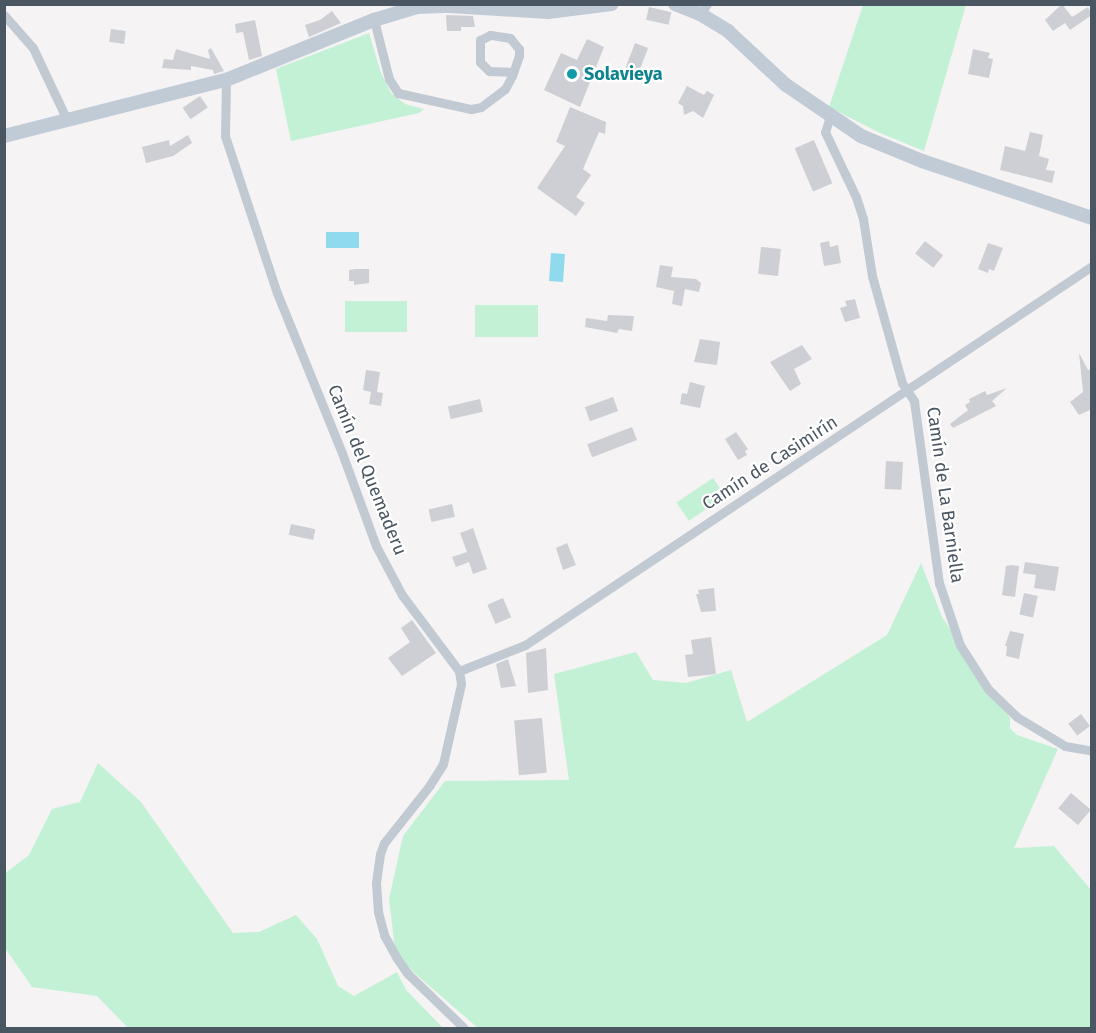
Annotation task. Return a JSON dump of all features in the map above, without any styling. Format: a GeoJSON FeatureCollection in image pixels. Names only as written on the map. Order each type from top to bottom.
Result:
{"type":"FeatureCollection","features":[{"type":"Feature","properties":{"kind":"street"},"geometry":{"type":"LineString","coordinates":[[375,4],[375,20],[389,79],[398,93],[434,103],[476,109],[505,89],[513,72],[519,49],[510,38],[498,35],[480,40],[478,53],[480,62],[489,71],[513,72]]}},
{"type":"Feature","properties":{"kind":"street"},"geometry":{"type":"LineString","coordinates":[[4,136],[226,80],[375,20],[394,8],[451,5],[548,12],[612,4]]}},
{"type":"Feature","properties":{"kind":"street"},"geometry":{"type":"LineString","coordinates":[[675,4],[703,9],[786,85],[861,136],[922,161],[1092,218]]}},
{"type":"Feature","properties":{"kind":"street"},"geometry":{"type":"LineString","coordinates":[[4,15],[33,48],[68,120]]}},
{"type":"Feature","properties":{"kind":"street","name":"Camín del Quemaderu"},"geometry":{"type":"LineString","coordinates":[[226,80],[228,90],[225,136],[278,293],[342,453],[376,546],[402,595],[459,671]]}},
{"type":"Feature","properties":{"kind":"street","name":"Camín de La Barniella"},"geometry":{"type":"LineString","coordinates":[[830,116],[825,132],[856,197],[872,276],[902,383],[914,401],[939,583],[960,645],[988,689],[1017,717],[1065,746],[1092,751]]}},
{"type":"Feature","properties":{"kind":"street","name":"Camín de Casimirín"},"geometry":{"type":"LineString","coordinates":[[459,671],[525,645],[1092,266]]}},
{"type":"Feature","properties":{"kind":"street"},"geometry":{"type":"LineString","coordinates":[[459,671],[461,684],[443,764],[430,785],[384,843],[376,883],[378,912],[384,936],[396,957],[407,973],[464,1029]]}},
{"type":"Feature","properties":{"kind":"green space"},"geometry":{"type":"Polygon","coordinates":[[[863,5],[966,5],[924,151],[880,133],[829,107],[863,5]]]}},
{"type":"Feature","properties":{"kind":"green space"},"geometry":{"type":"Polygon","coordinates":[[[369,33],[381,73],[391,93],[405,104],[424,109],[419,113],[291,141],[276,69],[369,33]]]}},
{"type":"Feature","properties":{"kind":"green space"},"geometry":{"type":"Polygon","coordinates":[[[345,301],[407,301],[407,332],[345,332],[345,301]]]}},
{"type":"Feature","properties":{"kind":"green space"},"geometry":{"type":"Polygon","coordinates":[[[475,305],[538,305],[538,337],[475,337],[475,305]]]}},
{"type":"Feature","properties":{"kind":"green space"},"geometry":{"type":"Polygon","coordinates":[[[713,478],[725,496],[689,521],[677,503],[713,478]]]}},
{"type":"Feature","properties":{"kind":"green space"},"geometry":{"type":"Polygon","coordinates":[[[921,563],[942,617],[1010,718],[1010,728],[1017,735],[1058,749],[1014,848],[1054,846],[1091,890],[1091,1028],[478,1028],[396,957],[389,899],[403,836],[445,781],[569,780],[554,674],[636,652],[653,680],[686,683],[731,670],[747,722],[887,635],[921,563]]]}},
{"type":"Feature","properties":{"kind":"green space"},"geometry":{"type":"Polygon","coordinates":[[[98,763],[141,802],[233,933],[259,932],[296,915],[317,939],[338,986],[354,996],[397,972],[406,990],[443,1028],[128,1028],[97,996],[32,987],[5,948],[4,874],[29,855],[52,809],[80,802],[98,763]]]}},
{"type":"Feature","properties":{"kind":"water"},"geometry":{"type":"Polygon","coordinates":[[[326,232],[359,232],[359,248],[326,248],[326,232]]]}},
{"type":"Feature","properties":{"kind":"water"},"geometry":{"type":"Polygon","coordinates":[[[551,253],[565,254],[563,282],[549,281],[551,253]]]}},
{"type":"Feature","properties":{"kind":"building"},"geometry":{"type":"Polygon","coordinates":[[[1062,4],[1072,17],[1088,7],[1092,15],[1070,30],[1065,23],[1053,31],[1045,20],[1062,4]]]}},
{"type":"Feature","properties":{"kind":"building"},"geometry":{"type":"Polygon","coordinates":[[[649,7],[671,12],[668,25],[646,20],[649,7]]]}},
{"type":"Feature","properties":{"kind":"building"},"geometry":{"type":"Polygon","coordinates":[[[332,11],[341,23],[309,37],[305,25],[320,20],[332,11]]]}},
{"type":"Feature","properties":{"kind":"building"},"geometry":{"type":"Polygon","coordinates":[[[446,15],[473,16],[475,27],[461,27],[461,31],[447,31],[446,15]]]}},
{"type":"Feature","properties":{"kind":"building"},"geometry":{"type":"Polygon","coordinates":[[[255,20],[262,56],[249,60],[243,32],[236,33],[235,24],[255,20]]]}},
{"type":"Feature","properties":{"kind":"building"},"geometry":{"type":"Polygon","coordinates":[[[111,29],[126,31],[124,44],[109,42],[111,29]]]}},
{"type":"Feature","properties":{"kind":"building","name":"Solavieya"},"geometry":{"type":"Polygon","coordinates":[[[587,39],[604,47],[580,107],[544,90],[561,53],[577,60],[587,39]]]}},
{"type":"Feature","properties":{"kind":"building"},"geometry":{"type":"Polygon","coordinates":[[[635,43],[648,48],[636,81],[622,76],[635,43]]]}},
{"type":"Feature","properties":{"kind":"building"},"geometry":{"type":"Polygon","coordinates":[[[211,48],[224,71],[214,74],[213,70],[191,66],[191,70],[162,68],[164,59],[173,60],[176,49],[210,59],[208,50],[211,48]]]}},
{"type":"Feature","properties":{"kind":"building"},"geometry":{"type":"Polygon","coordinates":[[[973,49],[990,53],[988,58],[993,59],[989,78],[968,74],[973,49]]]}},
{"type":"Feature","properties":{"kind":"building"},"geometry":{"type":"Polygon","coordinates":[[[687,86],[704,95],[707,91],[714,95],[703,118],[693,111],[684,115],[683,106],[678,103],[687,86]]]}},
{"type":"Feature","properties":{"kind":"building"},"geometry":{"type":"Polygon","coordinates":[[[200,96],[208,108],[190,119],[183,108],[200,96]]]}},
{"type":"Feature","properties":{"kind":"building"},"geometry":{"type":"Polygon","coordinates":[[[570,107],[606,122],[605,134],[599,132],[583,169],[591,175],[576,197],[585,203],[576,216],[537,188],[565,146],[556,142],[570,107]]]}},
{"type":"Feature","properties":{"kind":"building"},"geometry":{"type":"Polygon","coordinates":[[[1030,132],[1043,135],[1039,156],[1049,159],[1046,170],[1055,171],[1052,183],[1000,170],[1005,146],[1025,151],[1030,132]]]}},
{"type":"Feature","properties":{"kind":"building"},"geometry":{"type":"Polygon","coordinates":[[[188,135],[192,143],[173,156],[146,163],[142,147],[169,140],[170,146],[188,135]]]}},
{"type":"Feature","properties":{"kind":"building"},"geometry":{"type":"Polygon","coordinates":[[[814,140],[832,183],[813,191],[795,148],[814,140]]]}},
{"type":"Feature","properties":{"kind":"building"},"geometry":{"type":"Polygon","coordinates":[[[829,241],[830,247],[838,245],[841,263],[824,266],[820,243],[829,241]]]}},
{"type":"Feature","properties":{"kind":"building"},"geometry":{"type":"Polygon","coordinates":[[[925,241],[943,255],[933,268],[915,254],[925,241]]]}},
{"type":"Feature","properties":{"kind":"building"},"geometry":{"type":"Polygon","coordinates":[[[988,243],[1003,248],[994,271],[989,269],[988,273],[978,269],[988,243]]]}},
{"type":"Feature","properties":{"kind":"building"},"geometry":{"type":"Polygon","coordinates":[[[761,247],[781,249],[778,276],[758,274],[761,247]]]}},
{"type":"Feature","properties":{"kind":"building"},"geometry":{"type":"Polygon","coordinates":[[[660,265],[673,267],[671,277],[696,279],[701,283],[699,292],[685,289],[682,306],[672,304],[674,291],[656,287],[660,265]]]}},
{"type":"Feature","properties":{"kind":"building"},"geometry":{"type":"Polygon","coordinates":[[[369,269],[369,283],[354,285],[354,281],[349,281],[349,270],[369,269]]]}},
{"type":"Feature","properties":{"kind":"building"},"geometry":{"type":"Polygon","coordinates":[[[855,299],[860,318],[845,322],[840,308],[847,306],[845,301],[855,299]]]}},
{"type":"Feature","properties":{"kind":"building"},"geometry":{"type":"Polygon","coordinates":[[[608,315],[634,316],[632,331],[619,329],[617,333],[585,327],[586,318],[607,321],[608,315]]]}},
{"type":"Feature","properties":{"kind":"building"},"geometry":{"type":"Polygon","coordinates":[[[700,339],[720,342],[717,365],[694,362],[700,339]]]}},
{"type":"Feature","properties":{"kind":"building"},"geometry":{"type":"Polygon","coordinates":[[[802,345],[812,359],[794,369],[801,384],[790,391],[770,362],[802,345]]]}},
{"type":"Feature","properties":{"kind":"building"},"geometry":{"type":"Polygon","coordinates":[[[1079,353],[1088,370],[1092,369],[1092,409],[1079,415],[1070,402],[1083,392],[1079,353]]]}},
{"type":"Feature","properties":{"kind":"building"},"geometry":{"type":"Polygon","coordinates":[[[366,370],[380,372],[377,392],[383,393],[381,406],[369,404],[371,392],[363,390],[366,370]]]}},
{"type":"Feature","properties":{"kind":"building"},"geometry":{"type":"Polygon","coordinates":[[[690,382],[705,386],[700,408],[680,404],[682,393],[687,394],[690,382]]]}},
{"type":"Feature","properties":{"kind":"building"},"geometry":{"type":"Polygon","coordinates":[[[1007,388],[992,401],[996,406],[953,428],[950,424],[968,410],[965,405],[970,402],[969,399],[985,391],[987,395],[1007,388]]]}},
{"type":"Feature","properties":{"kind":"building"},"geometry":{"type":"Polygon","coordinates":[[[613,397],[618,411],[590,421],[585,407],[613,397]]]}},
{"type":"Feature","properties":{"kind":"building"},"geometry":{"type":"Polygon","coordinates":[[[480,399],[483,412],[451,419],[448,406],[480,399]]]}},
{"type":"Feature","properties":{"kind":"building"},"geometry":{"type":"Polygon","coordinates":[[[632,427],[637,440],[592,457],[587,444],[632,427]]]}},
{"type":"Feature","properties":{"kind":"building"},"geometry":{"type":"Polygon","coordinates":[[[736,432],[748,449],[745,451],[747,455],[738,460],[725,439],[736,432]]]}},
{"type":"Feature","properties":{"kind":"building"},"geometry":{"type":"Polygon","coordinates":[[[886,461],[903,462],[902,490],[885,489],[886,461]]]}},
{"type":"Feature","properties":{"kind":"building"},"geometry":{"type":"Polygon","coordinates":[[[452,504],[455,517],[432,522],[429,509],[452,504]]]}},
{"type":"Feature","properties":{"kind":"building"},"geometry":{"type":"Polygon","coordinates":[[[291,524],[315,529],[313,540],[289,535],[291,524]]]}},
{"type":"Feature","properties":{"kind":"building"},"geometry":{"type":"Polygon","coordinates":[[[473,528],[487,569],[473,574],[469,562],[456,567],[452,557],[467,552],[460,533],[473,528]]]}},
{"type":"Feature","properties":{"kind":"building"},"geometry":{"type":"Polygon","coordinates":[[[567,543],[576,565],[563,570],[556,548],[567,543]]]}},
{"type":"Feature","properties":{"kind":"building"},"geometry":{"type":"Polygon","coordinates":[[[1025,562],[1059,567],[1055,591],[1034,588],[1036,575],[1023,573],[1025,562]]]}},
{"type":"Feature","properties":{"kind":"building"},"geometry":{"type":"Polygon","coordinates":[[[1006,566],[1019,566],[1015,597],[1002,595],[1006,566]]]}},
{"type":"Feature","properties":{"kind":"building"},"geometry":{"type":"Polygon","coordinates":[[[714,588],[716,611],[701,612],[696,594],[699,594],[698,590],[714,588]]]}},
{"type":"Feature","properties":{"kind":"building"},"geometry":{"type":"Polygon","coordinates":[[[1024,593],[1038,596],[1033,617],[1019,615],[1024,593]]]}},
{"type":"Feature","properties":{"kind":"building"},"geometry":{"type":"Polygon","coordinates":[[[503,598],[511,617],[496,624],[487,605],[503,598]]]}},
{"type":"Feature","properties":{"kind":"building"},"geometry":{"type":"Polygon","coordinates":[[[412,620],[436,653],[402,676],[388,658],[410,642],[401,628],[412,620]]]}},
{"type":"Feature","properties":{"kind":"building"},"geometry":{"type":"Polygon","coordinates":[[[1010,631],[1024,634],[1019,659],[1006,656],[1007,646],[1005,646],[1010,631]]]}},
{"type":"Feature","properties":{"kind":"building"},"geometry":{"type":"Polygon","coordinates":[[[711,637],[716,674],[688,677],[685,655],[693,654],[691,640],[711,637]]]}},
{"type":"Feature","properties":{"kind":"building"},"geometry":{"type":"Polygon","coordinates":[[[546,648],[548,690],[528,693],[526,653],[546,648]]]}},
{"type":"Feature","properties":{"kind":"building"},"geometry":{"type":"Polygon","coordinates":[[[508,659],[516,686],[501,688],[496,664],[508,659]]]}},
{"type":"Feature","properties":{"kind":"building"},"geometry":{"type":"Polygon","coordinates":[[[1081,714],[1090,726],[1077,736],[1068,724],[1081,714]]]}},
{"type":"Feature","properties":{"kind":"building"},"geometry":{"type":"Polygon","coordinates":[[[542,718],[547,773],[519,775],[514,720],[542,718]]]}},
{"type":"Feature","properties":{"kind":"building"},"geometry":{"type":"Polygon","coordinates":[[[1071,793],[1091,810],[1078,825],[1058,808],[1071,793]]]}},
{"type":"Feature","properties":{"kind":"place","name":"Solavieya"},"geometry":{"type":"Point","coordinates":[572,74]}}]}
